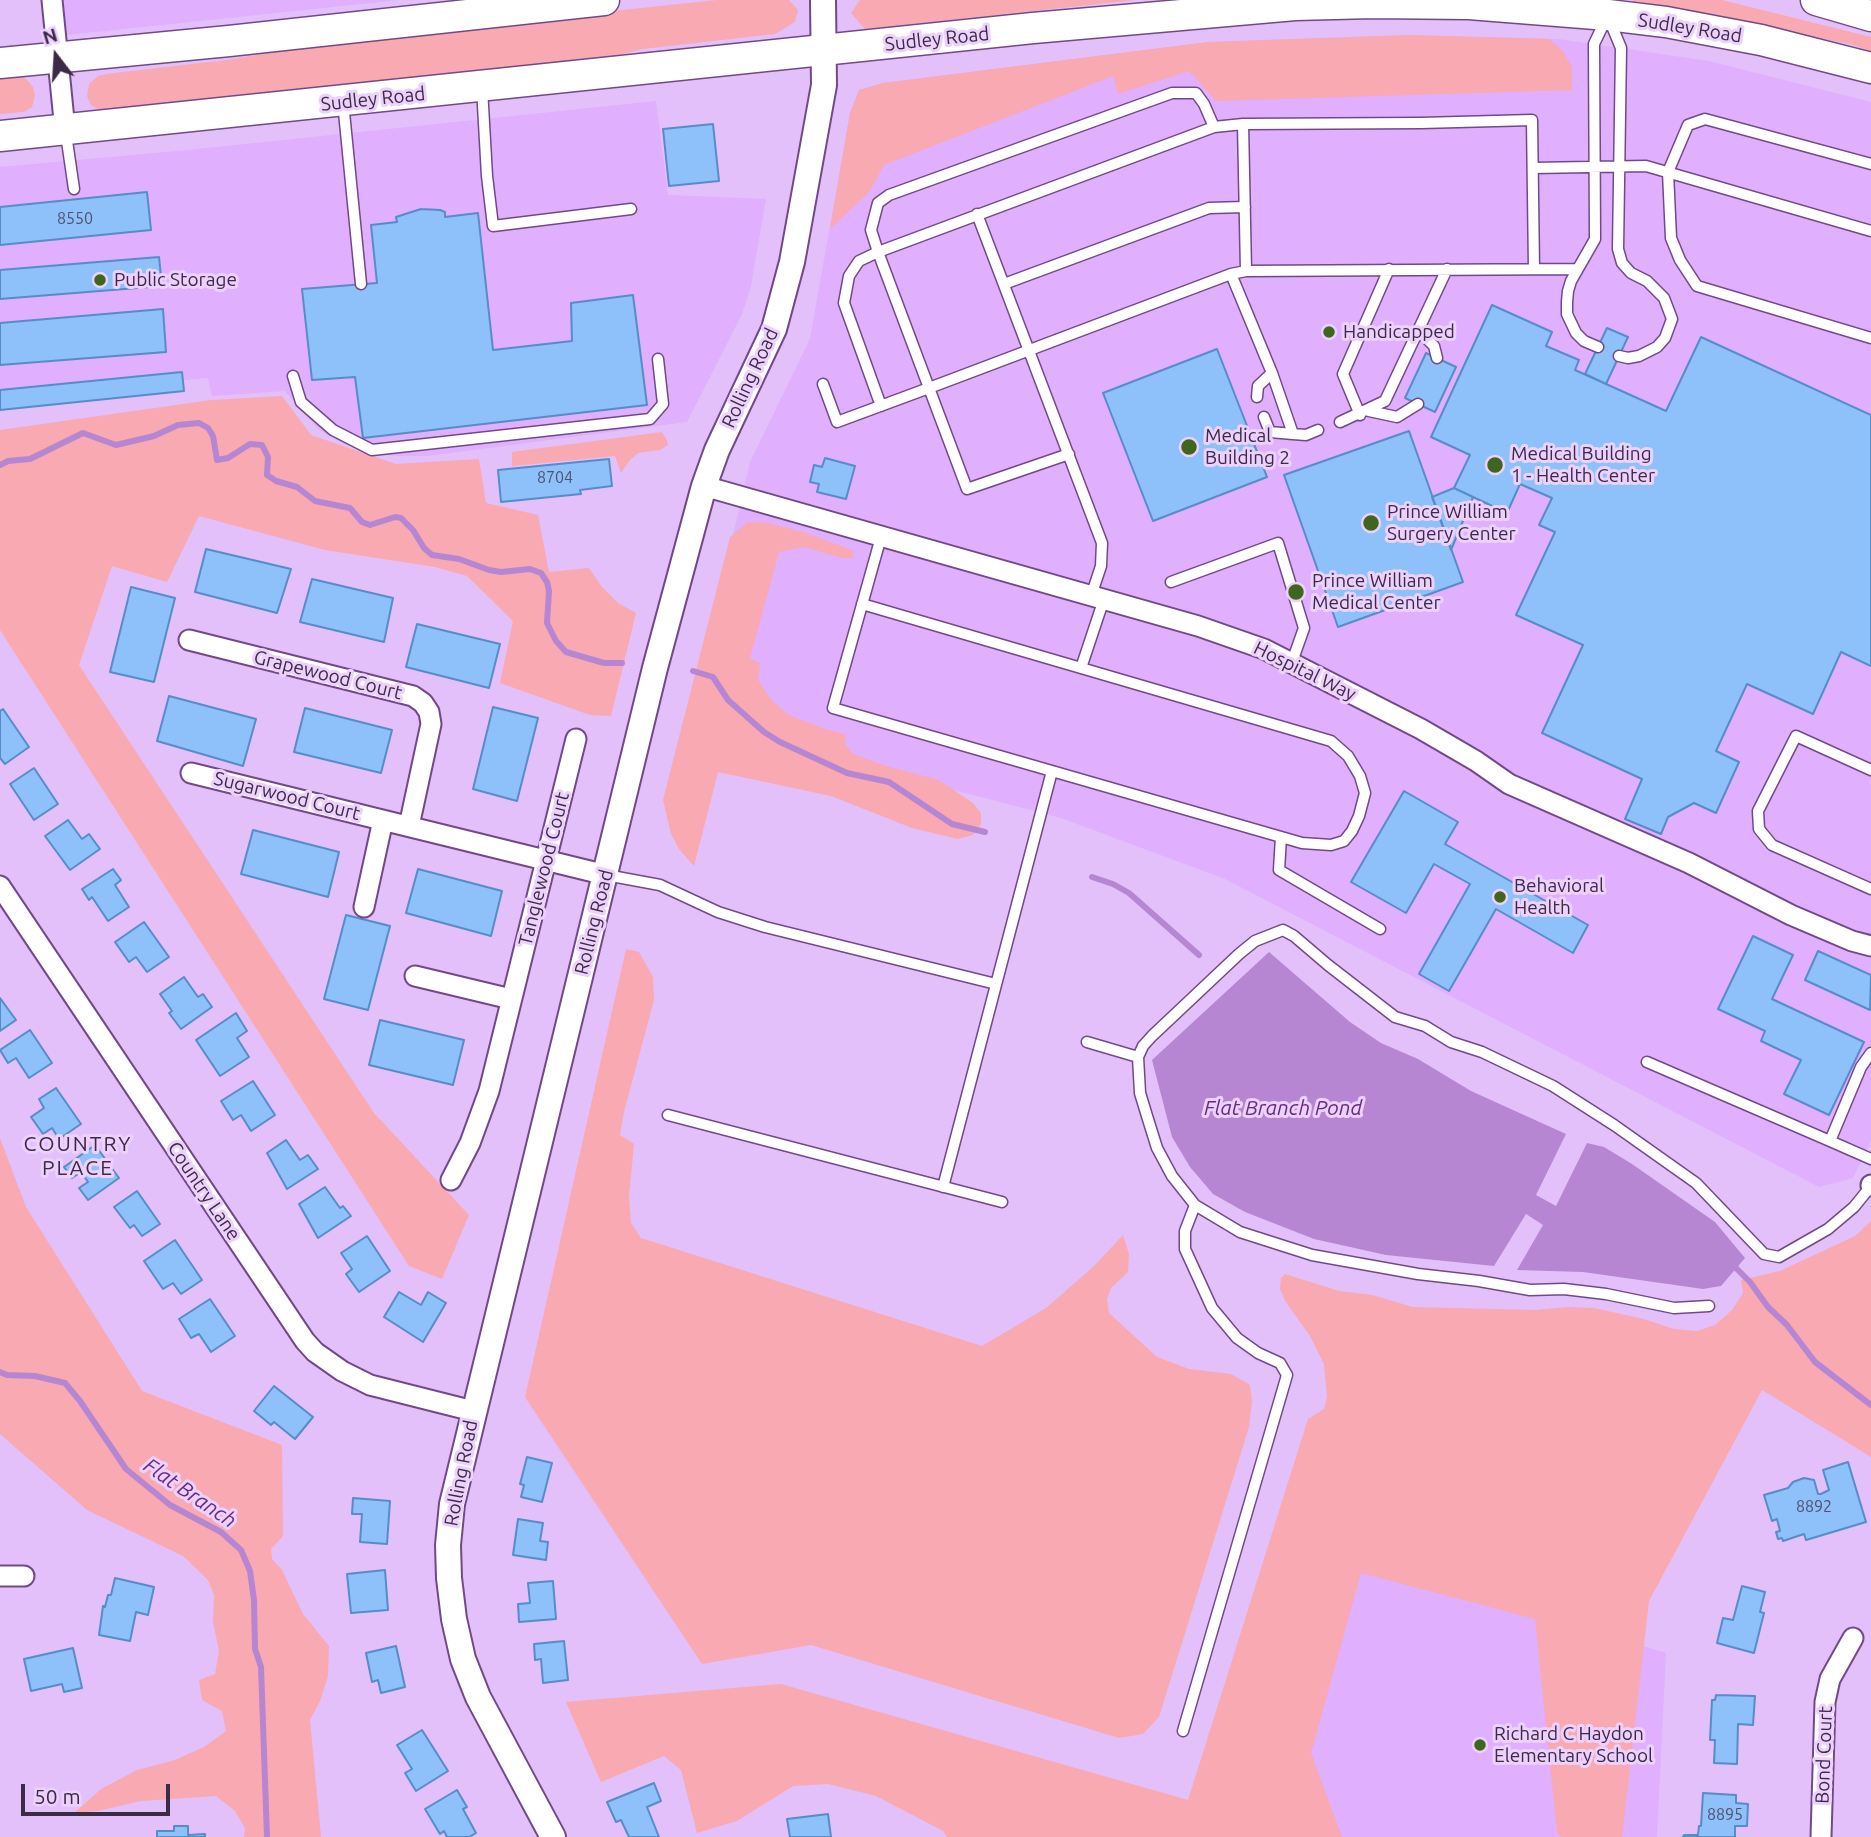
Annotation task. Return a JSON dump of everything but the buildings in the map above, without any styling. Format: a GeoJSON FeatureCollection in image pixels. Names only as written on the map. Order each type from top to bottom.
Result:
{"type":"FeatureCollection","features":[{"type":"Feature","properties":{"kind":"main road"},"geometry":{"type":"LineString","coordinates":[[0,63],[604,0]]}},
{"type":"Feature","properties":{"kind":"main road"},"geometry":{"type":"LineString","coordinates":[[1821,1],[1871,16]]}},
{"type":"Feature","properties":{"kind":"main road","name":"Sudley Road"},"geometry":{"type":"LineString","coordinates":[[0,136],[1033,28],[1295,5],[1469,4],[1606,8],[1761,40],[1871,68]]}},
{"type":"Feature","properties":{"kind":"street"},"geometry":{"type":"LineString","coordinates":[[52,0],[65,130]]}},
{"type":"Feature","properties":{"kind":"street","name":"Rolling Road"},"geometry":{"type":"LineString","coordinates":[[553,1837],[478,1697],[463,1659],[449,1578],[448,1545],[452,1504],[655,668],[704,486],[717,450],[768,343],[781,307],[792,262],[824,85],[823,0]]}},
{"type":"Feature","properties":{"kind":"street","name":"Hospital Way"},"geometry":{"type":"LineString","coordinates":[[704,486],[1234,638],[1292,662],[1421,729],[1509,784],[1689,863],[1791,915],[1852,941],[1871,946]]}},
{"type":"Feature","properties":{"kind":"street","name":"Grapewood Court"},"geometry":{"type":"LineString","coordinates":[[189,640],[413,696],[423,703],[429,712],[431,724],[409,826]]}},
{"type":"Feature","properties":{"kind":"street","name":"Tanglewood Court"},"geometry":{"type":"LineString","coordinates":[[451,1180],[462,1163],[481,1117],[576,738]]}},
{"type":"Feature","properties":{"kind":"street","name":"Sugarwood Court"},"geometry":{"type":"LineString","coordinates":[[191,773],[606,875]]}},
{"type":"Feature","properties":{"kind":"street","name":"Sugarwood Court"},"geometry":{"type":"LineString","coordinates":[[364,907],[383,820]]}},
{"type":"Feature","properties":{"kind":"street","name":"Country Lane"},"geometry":{"type":"LineString","coordinates":[[0,886],[305,1341],[328,1362],[370,1385],[473,1411]]}},
{"type":"Feature","properties":{"kind":"street"},"geometry":{"type":"LineString","coordinates":[[415,976],[511,999]]}},
{"type":"Feature","properties":{"kind":"street"},"geometry":{"type":"LineString","coordinates":[[0,1576],[24,1576]]}},
{"type":"Feature","properties":{"kind":"street","name":"Bond Court"},"geometry":{"type":"LineString","coordinates":[[1821,1837],[1825,1702],[1830,1679],[1853,1638]]}},
{"type":"Feature","properties":{"kind":"lane"},"geometry":{"type":"LineString","coordinates":[[1606,8],[1621,48],[1618,249],[1622,263],[1631,273],[1647,281],[1664,298],[1672,319],[1665,338],[1657,347],[1639,356],[1619,356]]}},
{"type":"Feature","properties":{"kind":"lane"},"geometry":{"type":"LineString","coordinates":[[1598,347],[1584,341],[1576,333],[1567,314],[1568,291],[1577,269],[1595,239],[1594,44],[1606,8]]}},
{"type":"Feature","properties":{"kind":"lane"},"geometry":{"type":"LineString","coordinates":[[482,87],[493,226],[631,209]]}},
{"type":"Feature","properties":{"kind":"lane"},"geometry":{"type":"LineString","coordinates":[[1069,454],[967,489],[871,230],[878,204],[889,195],[1172,93],[1196,93],[1214,127]]}},
{"type":"Feature","properties":{"kind":"lane"},"geometry":{"type":"LineString","coordinates":[[343,102],[361,284]]}},
{"type":"Feature","properties":{"kind":"lane"},"geometry":{"type":"LineString","coordinates":[[1871,164],[1705,119],[1688,125],[1668,172],[1671,238],[1680,260],[1697,286],[1871,338]]}},
{"type":"Feature","properties":{"kind":"lane"},"geometry":{"type":"LineString","coordinates":[[881,406],[844,303],[849,276],[859,261],[977,214],[1214,127],[1243,124],[1532,120],[1534,269]]}},
{"type":"Feature","properties":{"kind":"lane"},"geometry":{"type":"LineString","coordinates":[[1243,124],[1246,271]]}},
{"type":"Feature","properties":{"kind":"lane"},"geometry":{"type":"LineString","coordinates":[[65,130],[74,189]]}},
{"type":"Feature","properties":{"kind":"lane"},"geometry":{"type":"LineString","coordinates":[[1533,168],[1646,166],[1871,231]]}},
{"type":"Feature","properties":{"kind":"lane"},"geometry":{"type":"LineString","coordinates":[[1004,284],[1209,208],[1245,208]]}},
{"type":"Feature","properties":{"kind":"lane"},"geometry":{"type":"LineString","coordinates":[[977,214],[1102,543],[1098,598],[1081,668]]}},
{"type":"Feature","properties":{"kind":"lane"},"geometry":{"type":"LineString","coordinates":[[1365,413],[1343,374],[1389,269]]}},
{"type":"Feature","properties":{"kind":"lane"},"geometry":{"type":"LineString","coordinates":[[1340,422],[1365,413],[1385,401],[1447,269]]}},
{"type":"Feature","properties":{"kind":"lane"},"geometry":{"type":"LineString","coordinates":[[823,384],[837,422],[1231,274],[1246,271],[1577,269]]}},
{"type":"Feature","properties":{"kind":"lane"},"geometry":{"type":"LineString","coordinates":[[1231,274],[1272,373],[1293,434]]}},
{"type":"Feature","properties":{"kind":"lane"},"geometry":{"type":"LineString","coordinates":[[1419,331],[1434,346],[1437,358]]}},
{"type":"Feature","properties":{"kind":"lane"},"geometry":{"type":"LineString","coordinates":[[293,376],[301,402],[333,430],[372,450],[650,419],[663,404],[658,359]]}},
{"type":"Feature","properties":{"kind":"lane"},"geometry":{"type":"LineString","coordinates":[[1257,397],[1258,386],[1272,373]]}},
{"type":"Feature","properties":{"kind":"lane"},"geometry":{"type":"LineString","coordinates":[[1365,413],[1397,416],[1418,404]]}},
{"type":"Feature","properties":{"kind":"lane"},"geometry":{"type":"LineString","coordinates":[[1264,417],[1270,432],[1307,435],[1318,430]]}},
{"type":"Feature","properties":{"kind":"lane"},"geometry":{"type":"LineString","coordinates":[[862,604],[1331,741],[1348,756],[1360,776],[1365,793],[1359,816],[1344,841],[1331,845],[1302,843],[833,708],[862,604],[881,537]]}},
{"type":"Feature","properties":{"kind":"lane"},"geometry":{"type":"LineString","coordinates":[[1171,582],[1278,543],[1304,628],[1292,662]]}},
{"type":"Feature","properties":{"kind":"lane"},"geometry":{"type":"LineString","coordinates":[[1871,770],[1796,736],[1758,811],[1759,829],[1772,845],[1871,890]]}},
{"type":"Feature","properties":{"kind":"lane"},"geometry":{"type":"LineString","coordinates":[[943,1186],[1052,771]]}},
{"type":"Feature","properties":{"kind":"lane"},"geometry":{"type":"LineString","coordinates":[[1280,837],[1279,870],[1380,929]]}},
{"type":"Feature","properties":{"kind":"lane"},"geometry":{"type":"LineString","coordinates":[[606,875],[660,886],[718,912],[765,927],[996,984]]}},
{"type":"Feature","properties":{"kind":"lane"},"geometry":{"type":"LineString","coordinates":[[1709,1306],[1674,1308],[1606,1294],[1564,1289],[1530,1290],[1361,1265],[1274,1245],[1240,1232],[1195,1205],[1172,1176],[1157,1148],[1140,1093],[1138,1057],[1152,1036],[1239,954],[1255,942],[1283,930],[1395,1017],[1425,1026],[1451,1042],[1482,1052],[1553,1086],[1615,1125],[1696,1183],[1764,1254],[1779,1257],[1828,1229],[1854,1207],[1871,1186]]}},
{"type":"Feature","properties":{"kind":"lane"},"geometry":{"type":"LineString","coordinates":[[1087,1042],[1138,1057]]}},
{"type":"Feature","properties":{"kind":"lane"},"geometry":{"type":"LineString","coordinates":[[1830,1141],[1861,1067],[1871,1053]]}},
{"type":"Feature","properties":{"kind":"lane"},"geometry":{"type":"LineString","coordinates":[[1647,1062],[1871,1159]]}},
{"type":"Feature","properties":{"kind":"lane"},"geometry":{"type":"LineString","coordinates":[[668,1115],[1002,1202]]}},
{"type":"Feature","properties":{"kind":"lane"},"geometry":{"type":"LineString","coordinates":[[1183,1731],[1287,1375],[1280,1363],[1258,1353],[1237,1338],[1212,1308],[1185,1249],[1185,1231],[1195,1205]]}},
{"type":"Feature","properties":{"kind":"shaded area"},"geometry":{"type":"Polygon","coordinates":[[[63,0],[399,0],[67,35],[63,0]]]}},
{"type":"Feature","properties":{"kind":"shaded area"},"geometry":{"type":"Polygon","coordinates":[[[717,0],[789,0],[798,10],[795,22],[775,34],[643,49],[577,65],[103,112],[91,105],[87,96],[89,84],[98,76],[106,74],[226,60],[365,37],[717,0]]]}},
{"type":"Feature","properties":{"kind":"shaded area"},"geometry":{"type":"Polygon","coordinates":[[[860,0],[1136,0],[865,29],[851,13],[860,0]]]}},
{"type":"Feature","properties":{"kind":"shaded area"},"geometry":{"type":"Polygon","coordinates":[[[1633,0],[1722,0],[1871,37],[1871,51],[1850,44],[1633,3],[1633,0]]]}},
{"type":"Feature","properties":{"kind":"shaded area","name":"Prince William Medical Center"},"geometry":{"type":"Polygon","coordinates":[[[1409,35],[1558,39],[1709,61],[1871,102],[1871,1141],[1853,1178],[1819,1187],[1225,879],[1061,818],[690,721],[750,462],[810,339],[850,113],[859,90],[883,83],[1208,42],[1409,35]]]}},
{"type":"Feature","properties":{"kind":"shaded area"},"geometry":{"type":"Polygon","coordinates":[[[1409,35],[1549,39],[1563,51],[1572,67],[1572,90],[1216,101],[1189,71],[1118,94],[1113,76],[884,165],[869,192],[830,229],[850,113],[859,90],[883,83],[1208,42],[1409,35]]]}},
{"type":"Feature","properties":{"kind":"shaded area"},"geometry":{"type":"Polygon","coordinates":[[[18,75],[33,87],[35,95],[32,107],[24,112],[0,114],[0,77],[18,75]]]}},
{"type":"Feature","properties":{"kind":"shaded area"},"geometry":{"type":"Polygon","coordinates":[[[656,101],[668,195],[766,199],[751,286],[742,314],[687,422],[427,456],[399,456],[371,453],[344,444],[318,429],[285,391],[212,396],[208,378],[0,397],[0,167],[656,101]]]}},
{"type":"Feature","properties":{"kind":"shaded area"},"geometry":{"type":"Polygon","coordinates":[[[282,396],[311,435],[396,464],[479,459],[486,503],[538,515],[549,572],[589,568],[602,587],[618,603],[636,613],[611,716],[590,715],[500,683],[513,621],[467,576],[435,567],[325,550],[199,516],[167,582],[112,566],[79,665],[374,1113],[469,1215],[442,1279],[409,1266],[0,630],[0,430],[211,400],[282,396]]]}},
{"type":"Feature","properties":{"kind":"shaded area"},"geometry":{"type":"Polygon","coordinates":[[[662,432],[668,445],[660,450],[638,453],[621,473],[615,456],[512,466],[512,452],[662,432]]]}},
{"type":"Feature","properties":{"kind":"shaded area"},"geometry":{"type":"Polygon","coordinates":[[[748,522],[768,523],[803,532],[852,550],[854,558],[842,558],[804,547],[779,552],[750,658],[760,664],[758,680],[772,701],[789,715],[846,735],[845,744],[853,754],[939,780],[973,803],[981,813],[981,824],[973,835],[958,839],[912,828],[831,796],[718,772],[694,866],[679,849],[671,834],[663,800],[730,537],[748,522]]]}},
{"type":"Feature","properties":{"kind":"shaded area"},"geometry":{"type":"Polygon","coordinates":[[[626,949],[639,952],[653,977],[654,1000],[620,1135],[634,1144],[629,1196],[631,1223],[641,1238],[982,1346],[1046,1308],[1093,1267],[1123,1235],[1129,1254],[1128,1272],[1111,1288],[1107,1299],[1109,1313],[1157,1357],[1189,1369],[1231,1374],[1250,1385],[1252,1402],[1249,1427],[1159,1717],[1143,1734],[1119,1738],[811,1645],[702,1664],[525,1397],[626,949]]]}},
{"type":"Feature","properties":{"kind":"shaded area"},"geometry":{"type":"Polygon","coordinates":[[[0,1138],[26,1207],[142,1391],[282,1445],[283,1536],[271,1549],[272,1559],[282,1570],[303,1614],[329,1646],[328,1676],[310,1720],[321,1837],[244,1837],[245,1828],[235,1811],[216,1796],[141,1801],[74,1813],[101,1789],[137,1770],[175,1760],[204,1747],[226,1731],[222,1711],[202,1700],[199,1680],[215,1674],[219,1651],[213,1622],[214,1595],[208,1580],[183,1556],[87,1510],[0,1434],[0,1138]]]}},
{"type":"Feature","properties":{"kind":"shaded area"},"geometry":{"type":"Polygon","coordinates":[[[1871,1221],[1871,1457],[1762,1390],[1649,1601],[1622,1837],[1562,1837],[1557,1832],[1535,1619],[1361,1573],[1311,1753],[1342,1837],[947,1837],[943,1831],[876,1796],[828,1784],[793,1786],[737,1821],[697,1833],[681,1770],[664,1756],[601,1782],[566,1702],[781,1684],[1188,1800],[1308,1419],[1324,1409],[1327,1397],[1324,1364],[1280,1289],[1281,1278],[1285,1274],[1339,1291],[1372,1295],[1413,1307],[1536,1310],[1594,1308],[1674,1329],[1697,1331],[1715,1325],[1732,1310],[1743,1293],[1741,1280],[1780,1271],[1855,1236],[1871,1221]]]}},
{"type":"Feature","properties":{"kind":"shaded area","name":"Richard C Haydon Elementary School"},"geometry":{"type":"Polygon","coordinates":[[[1349,1559],[1666,1653],[1657,1837],[1274,1837],[1349,1559]]]}},
{"type":"Feature","properties":{"kind":"water","name":"Flat Branch Pond"},"geometry":{"type":"Polygon","coordinates":[[[1269,952],[1350,1022],[1381,1043],[1418,1059],[1471,1091],[1566,1134],[1536,1195],[1556,1206],[1587,1143],[1604,1147],[1715,1222],[1745,1258],[1721,1286],[1703,1289],[1583,1272],[1517,1270],[1543,1225],[1526,1214],[1494,1266],[1386,1255],[1314,1239],[1245,1212],[1213,1194],[1190,1167],[1172,1137],[1152,1060],[1269,952]]]}},
{"type":"Feature","properties":{"kind":"waterway"},"geometry":{"type":"LineString","coordinates":[[0,465],[8,461],[30,459],[83,433],[116,445],[154,436],[178,425],[199,423],[208,428],[213,436],[217,460],[228,458],[250,444],[262,445],[268,457],[267,475],[276,481],[297,487],[315,501],[350,508],[362,522],[370,525],[395,517],[401,518],[432,555],[459,559],[501,572],[530,569],[541,573],[549,591],[547,623],[556,641],[566,652],[604,663],[622,663]]}},
{"type":"Feature","properties":{"kind":"waterway"},"geometry":{"type":"LineString","coordinates":[[693,671],[713,677],[728,700],[764,732],[780,742],[847,773],[889,782],[952,824],[985,832]]}},
{"type":"Feature","properties":{"kind":"waterway"},"geometry":{"type":"LineString","coordinates":[[1092,877],[1129,893],[1199,955]]}},
{"type":"Feature","properties":{"kind":"waterway"},"geometry":{"type":"LineString","coordinates":[[1731,1263],[1787,1325],[1815,1362],[1871,1405]]}},
{"type":"Feature","properties":{"kind":"waterway","name":"Flat Branch"},"geometry":{"type":"LineString","coordinates":[[0,1372],[65,1383],[126,1469],[170,1505],[221,1532],[241,1550],[250,1571],[254,1600],[255,1649],[261,1667],[267,1837]]}},
{"type":"Feature","properties":{"kind":"place","name":"Public Storage"},"geometry":{"type":"Point","coordinates":[100,280]}},
{"type":"Feature","properties":{"kind":"place","name":"Handicapped"},"geometry":{"type":"Point","coordinates":[1329,332]}},
{"type":"Feature","properties":{"kind":"place","name":"Medical Building 2"},"geometry":{"type":"Point","coordinates":[1189,447]}},
{"type":"Feature","properties":{"kind":"place","name":"Medical Building 1 - Health Center"},"geometry":{"type":"Point","coordinates":[1495,465]}},
{"type":"Feature","properties":{"kind":"place","name":"Prince William Surgery Center"},"geometry":{"type":"Point","coordinates":[1371,523]}},
{"type":"Feature","properties":{"kind":"place","name":"Prince William Medical Center"},"geometry":{"type":"Point","coordinates":[1296,592]}},
{"type":"Feature","properties":{"kind":"place","name":"Behavioral Health"},"geometry":{"type":"Point","coordinates":[1500,897]}},
{"type":"Feature","properties":{"kind":"place","name":"Richard C Haydon Elementary School"},"geometry":{"type":"Point","coordinates":[1480,1745]}},
{"type":"Feature","properties":{"kind":"district","name":"COUNTRY PLACE"},"geometry":{"type":"Point","coordinates":[78,1156]}}]}
